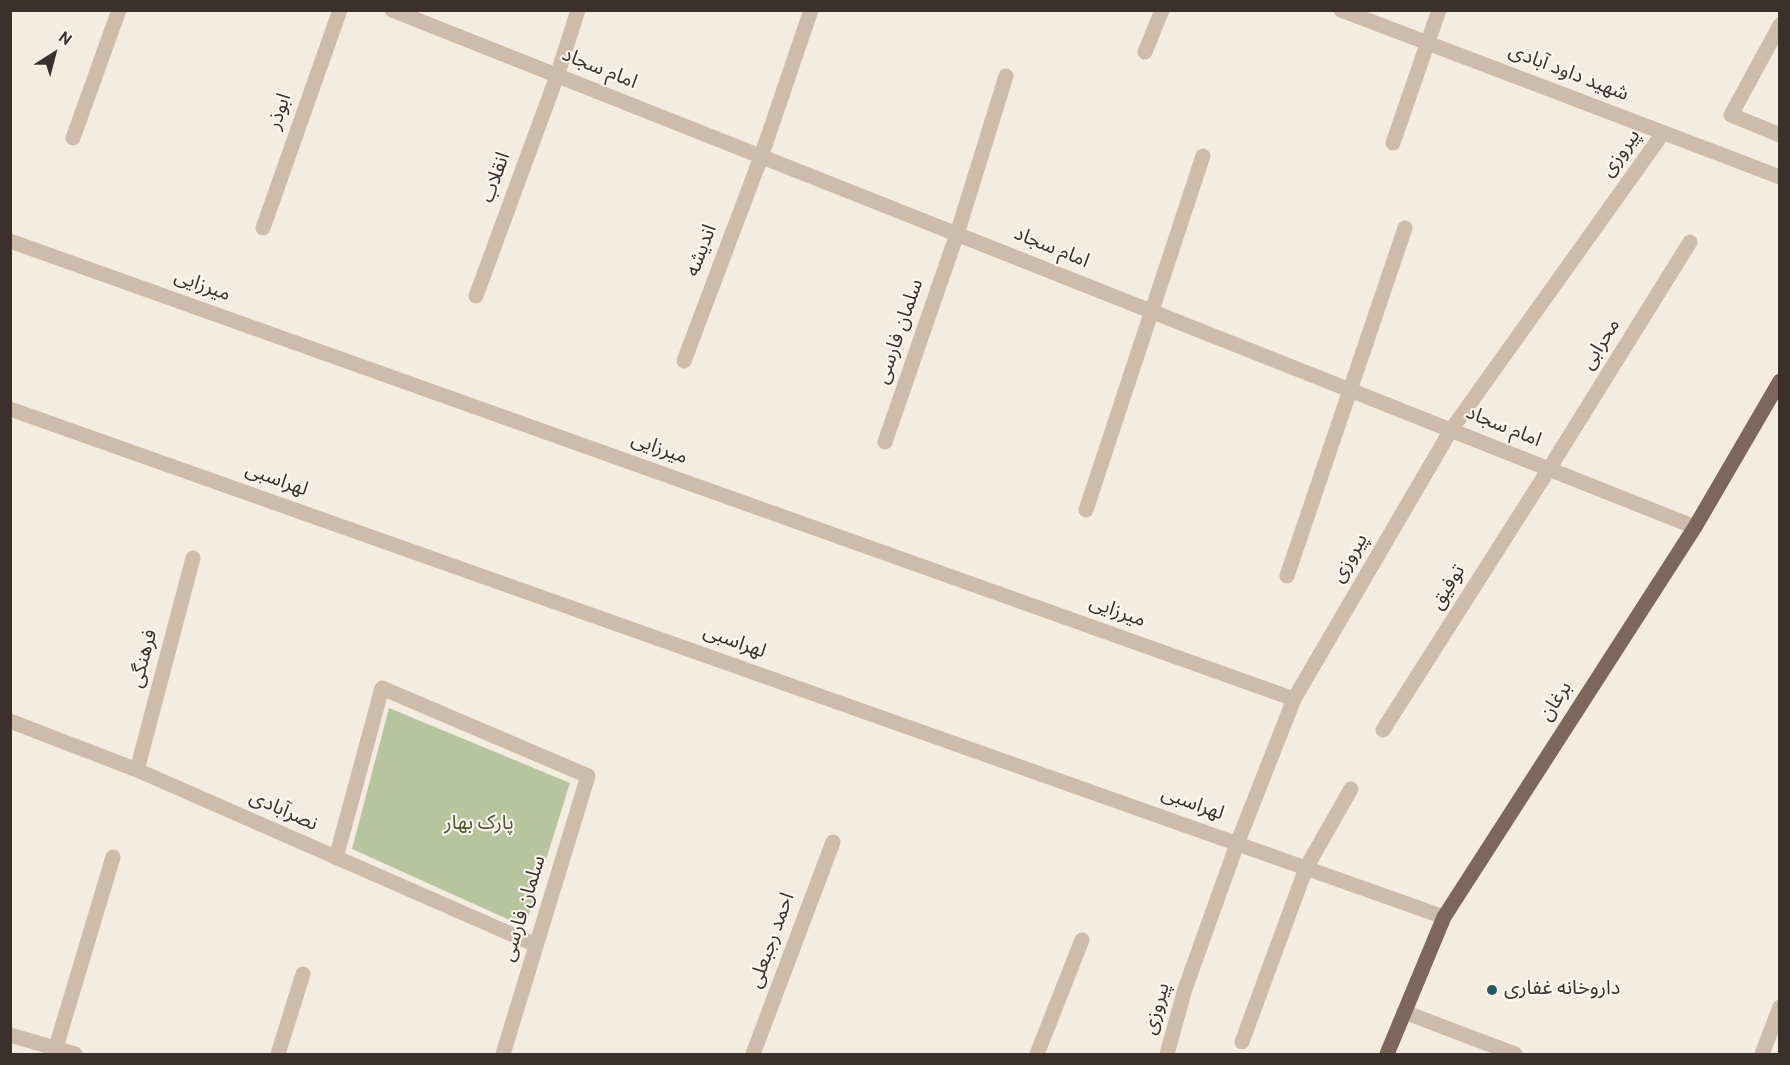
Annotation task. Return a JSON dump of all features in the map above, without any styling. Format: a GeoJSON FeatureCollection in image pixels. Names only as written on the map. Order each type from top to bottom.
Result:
{"type":"FeatureCollection","features":[{"type":"Feature","properties":{"kind":"main road","name":"برغان"},"geometry":{"type":"LineString","coordinates":[[1388,1054],[1444,917],[1695,526],[1779,381]]}},
{"type":"Feature","properties":{"kind":"street"},"geometry":{"type":"LineString","coordinates":[[73,138],[119,10]]}},
{"type":"Feature","properties":{"kind":"street","name":"ابوذر"},"geometry":{"type":"LineString","coordinates":[[263,228],[339,10]]}},
{"type":"Feature","properties":{"kind":"street","name":"امام سجاد"},"geometry":{"type":"LineString","coordinates":[[392,10],[1695,526]]}},
{"type":"Feature","properties":{"kind":"street","name":"انقلاب"},"geometry":{"type":"LineString","coordinates":[[476,296],[557,76],[578,10]]}},
{"type":"Feature","properties":{"kind":"street","name":"اندیشه"},"geometry":{"type":"LineString","coordinates":[[684,361],[761,157],[811,10]]}},
{"type":"Feature","properties":{"kind":"street"},"geometry":{"type":"LineString","coordinates":[[1145,52],[1162,10]]}},
{"type":"Feature","properties":{"kind":"street","name":"شهید داود آبادی"},"geometry":{"type":"LineString","coordinates":[[1341,10],[1779,177]]}},
{"type":"Feature","properties":{"kind":"street"},"geometry":{"type":"LineString","coordinates":[[1393,143],[1438,10]]}},
{"type":"Feature","properties":{"kind":"street"},"geometry":{"type":"LineString","coordinates":[[1779,25],[1731,115],[1779,135]]}},
{"type":"Feature","properties":{"kind":"street","name":"سلمان فارسی"},"geometry":{"type":"LineString","coordinates":[[885,442],[957,234],[1006,76]]}},
{"type":"Feature","properties":{"kind":"street","name":"پیروزی"},"geometry":{"type":"LineString","coordinates":[[1167,1054],[1185,989],[1294,699],[1451,430],[1663,133]]}},
{"type":"Feature","properties":{"kind":"street"},"geometry":{"type":"LineString","coordinates":[[1086,510],[1203,156]]}},
{"type":"Feature","properties":{"kind":"street"},"geometry":{"type":"LineString","coordinates":[[1287,576],[1405,228]]}},
{"type":"Feature","properties":{"kind":"street","name":"میرزایی"},"geometry":{"type":"LineString","coordinates":[[10,241],[1294,699]]}},
{"type":"Feature","properties":{"kind":"street","name":"محرابی"},"geometry":{"type":"LineString","coordinates":[[1550,469],[1690,242]]}},
{"type":"Feature","properties":{"kind":"street","name":"لهراسبی"},"geometry":{"type":"LineString","coordinates":[[10,409],[1444,917]]}},
{"type":"Feature","properties":{"kind":"street","name":"توفیق"},"geometry":{"type":"LineString","coordinates":[[1383,730],[1550,469]]}},
{"type":"Feature","properties":{"kind":"street","name":"فرهنگی"},"geometry":{"type":"LineString","coordinates":[[137,770],[193,558]]}},
{"type":"Feature","properties":{"kind":"street","name":"سلمان فارسی"},"geometry":{"type":"LineString","coordinates":[[336,858],[382,688],[588,776],[503,1054]]}},
{"type":"Feature","properties":{"kind":"street","name":"نصرآبادی"},"geometry":{"type":"LineString","coordinates":[[10,721],[137,770],[536,945]]}},
{"type":"Feature","properties":{"kind":"street"},"geometry":{"type":"LineString","coordinates":[[1242,1042],[1306,868],[1351,789]]}},
{"type":"Feature","properties":{"kind":"street","name":"احمد رجبعلی"},"geometry":{"type":"LineString","coordinates":[[753,1054],[833,842]]}},
{"type":"Feature","properties":{"kind":"street"},"geometry":{"type":"LineString","coordinates":[[55,1052],[113,857]]}},
{"type":"Feature","properties":{"kind":"street"},"geometry":{"type":"LineString","coordinates":[[1037,1054],[1082,940]]}},
{"type":"Feature","properties":{"kind":"street"},"geometry":{"type":"LineString","coordinates":[[278,1054],[303,974]]}},
{"type":"Feature","properties":{"kind":"street"},"geometry":{"type":"LineString","coordinates":[[1762,1054],[1779,1007]]}},
{"type":"Feature","properties":{"kind":"street"},"geometry":{"type":"LineString","coordinates":[[1404,1012],[1515,1054]]}},
{"type":"Feature","properties":{"kind":"street"},"geometry":{"type":"LineString","coordinates":[[10,1035],[55,1052],[75,1054]]}},
{"type":"Feature","properties":{"kind":"green space","name":"پارک‌ بهار"},"geometry":{"type":"Polygon","coordinates":[[[389,708],[570,783],[525,927],[352,849],[389,708]]]}},
{"type":"Feature","properties":{"kind":"place","name":"داروخانه غفاری"},"geometry":{"type":"Point","coordinates":[1492,990]}}]}
